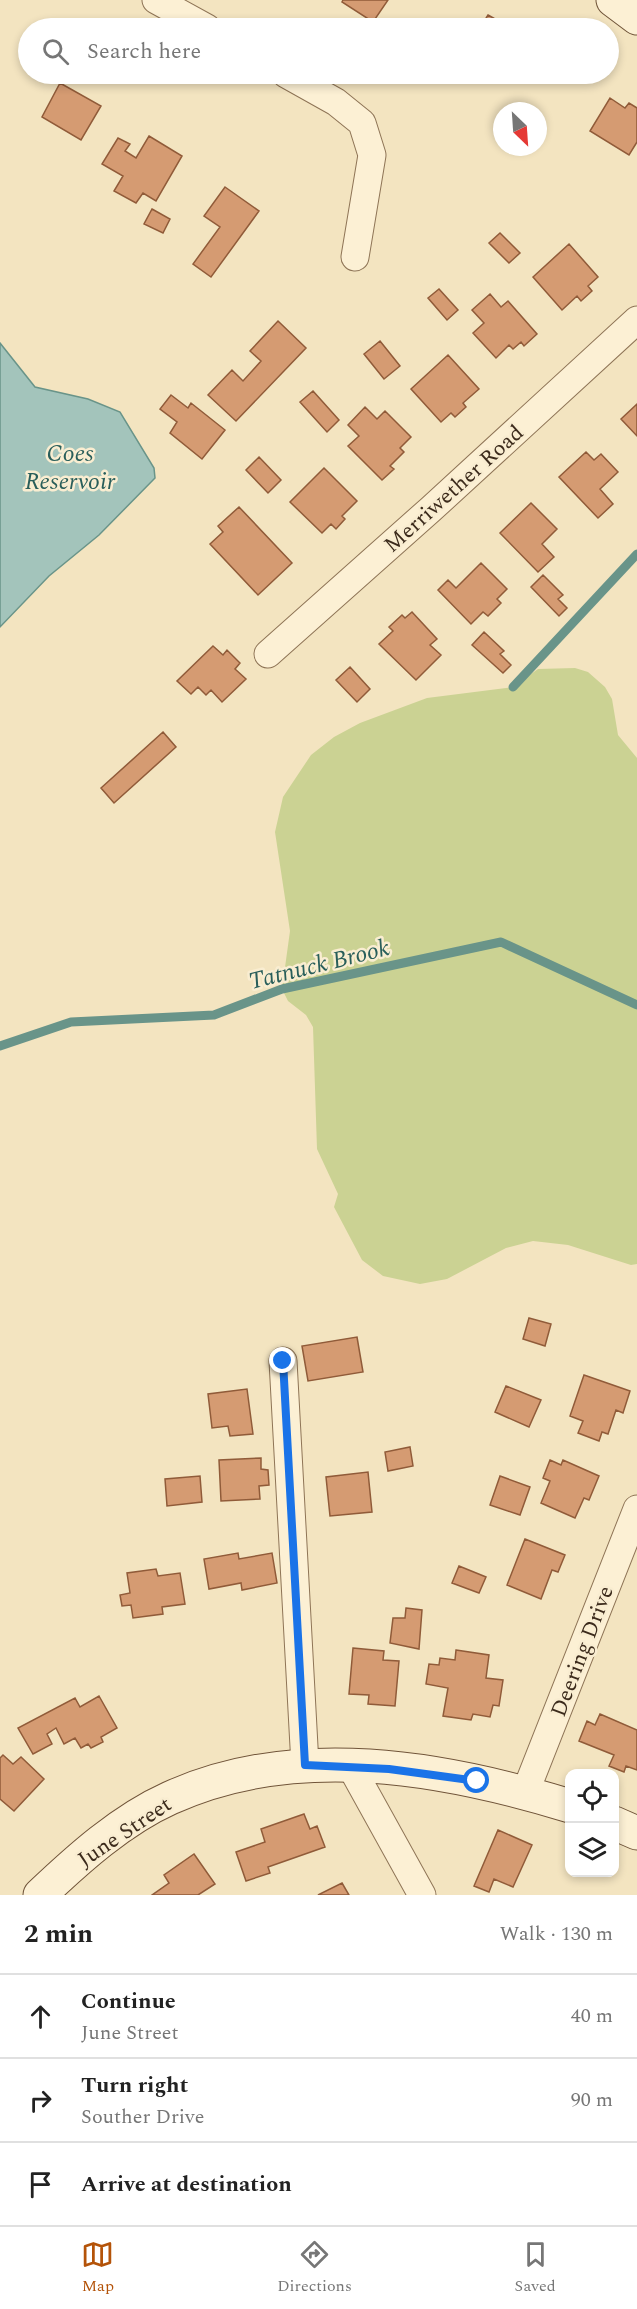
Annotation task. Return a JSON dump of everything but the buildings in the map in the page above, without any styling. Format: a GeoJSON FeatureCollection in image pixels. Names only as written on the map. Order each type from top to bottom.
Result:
{"type":"FeatureCollection","features":[{"type":"Feature","properties":{"kind":"street"},"geometry":{"type":"LineString","coordinates":[[156,0],[189,18]]}},
{"type":"Feature","properties":{"kind":"street"},"geometry":{"type":"LineString","coordinates":[[613,0],[637,18]]}},
{"type":"Feature","properties":{"kind":"street"},"geometry":{"type":"LineString","coordinates":[[304,84],[336,102],[362,123],[372,155],[355,257]]}},
{"type":"Feature","properties":{"kind":"street","name":"Merriwether Road"},"geometry":{"type":"LineString","coordinates":[[268,654],[431,509],[637,320]]}},
{"type":"Feature","properties":{"kind":"street"},"geometry":{"type":"LineString","coordinates":[[283,1361],[305,1765]]}},
{"type":"Feature","properties":{"kind":"street","name":"Deering Drive"},"geometry":{"type":"LineString","coordinates":[[525,1793],[637,1509]]}},
{"type":"Feature","properties":{"kind":"street","name":"June Street"},"geometry":{"type":"LineString","coordinates":[[40,1895],[67,1870],[131,1820],[168,1798],[221,1778],[245,1773],[305,1765],[350,1766],[442,1775],[525,1793],[565,1805]]}},
{"type":"Feature","properties":{"kind":"street"},"geometry":{"type":"LineString","coordinates":[[350,1766],[422,1895]]}},
{"type":"Feature","properties":{"kind":"street"},"geometry":{"type":"LineString","coordinates":[[619,1825],[637,1833]]}},
{"type":"Feature","properties":{"kind":"green space"},"geometry":{"type":"Polygon","coordinates":[[[575,668],[588,672],[605,687],[612,699],[618,735],[637,758],[637,1264],[631,1265],[568,1245],[533,1241],[506,1248],[447,1279],[420,1284],[383,1276],[362,1260],[334,1207],[338,1194],[317,1149],[313,1027],[306,1015],[288,1001],[282,989],[290,931],[275,832],[283,797],[311,755],[334,737],[360,723],[427,698],[513,687],[538,669],[575,668]]]}},
{"type":"Feature","properties":{"kind":"water","name":"Coes Reservoir"},"geometry":{"type":"Polygon","coordinates":[[[0,343],[35,387],[88,399],[120,412],[154,468],[155,478],[99,535],[49,576],[0,627],[0,343]]]}},
{"type":"Feature","properties":{"kind":"waterway"},"geometry":{"type":"LineString","coordinates":[[513,687],[637,554]]}},
{"type":"Feature","properties":{"kind":"waterway","name":"Tatnuck Brook"},"geometry":{"type":"LineString","coordinates":[[0,1046],[71,1022],[214,1015],[282,989],[501,942],[637,1005]]}},
{"type":"Feature","properties":{"kind":"route"},"geometry":{"type":"LineString","coordinates":[[283,1361],[305,1765],[389,1769],[477,1781]]}}]}
